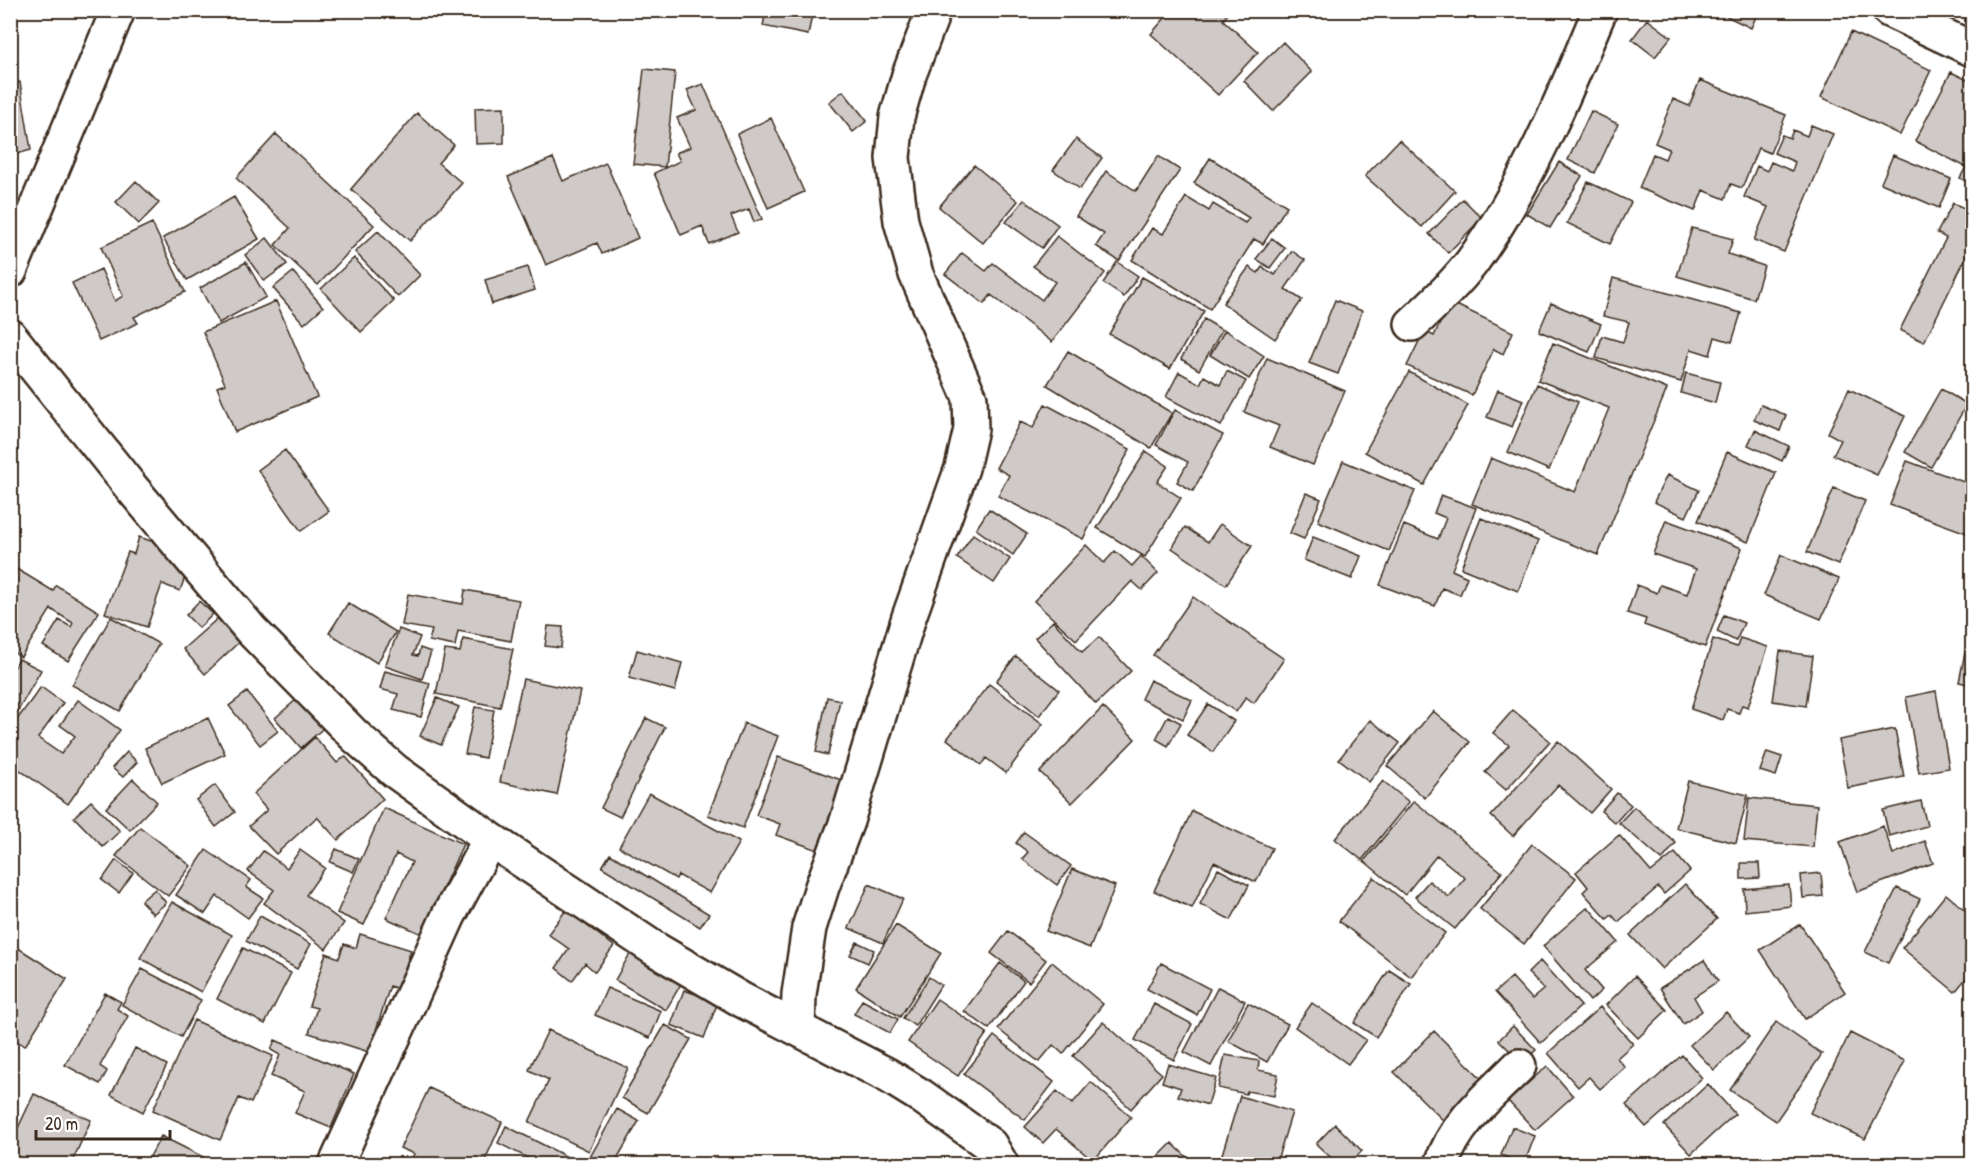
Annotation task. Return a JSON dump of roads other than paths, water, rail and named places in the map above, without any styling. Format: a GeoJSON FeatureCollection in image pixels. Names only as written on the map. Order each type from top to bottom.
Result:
{"type":"FeatureCollection","features":[{"type":"Feature","properties":{"kind":"street"},"geometry":{"type":"LineString","coordinates":[[10,271],[118,10]]}},
{"type":"Feature","properties":{"kind":"street"},"geometry":{"type":"LineString","coordinates":[[798,1029],[799,994],[809,928],[847,821],[909,617],[962,468],[971,429],[970,398],[916,274],[901,221],[892,158],[897,117],[909,75],[934,10]]}},
{"type":"Feature","properties":{"kind":"street"},"geometry":{"type":"LineString","coordinates":[[1412,324],[1446,292],[1471,262],[1508,206],[1573,76],[1600,10]]}},
{"type":"Feature","properties":{"kind":"street"},"geometry":{"type":"LineString","coordinates":[[1889,10],[1972,49]]}},
{"type":"Feature","properties":{"kind":"street"},"geometry":{"type":"LineString","coordinates":[[10,336],[123,477],[251,630],[356,736],[395,771],[490,839],[655,950],[742,1000],[887,1075],[921,1096],[990,1145],[1001,1164]]}},
{"type":"Feature","properties":{"kind":"street"},"geometry":{"type":"LineString","coordinates":[[336,1164],[449,915],[490,839]]}},
{"type":"Feature","properties":{"kind":"street"},"geometry":{"type":"LineString","coordinates":[[1442,1164],[1466,1119],[1519,1066]]}}]}
